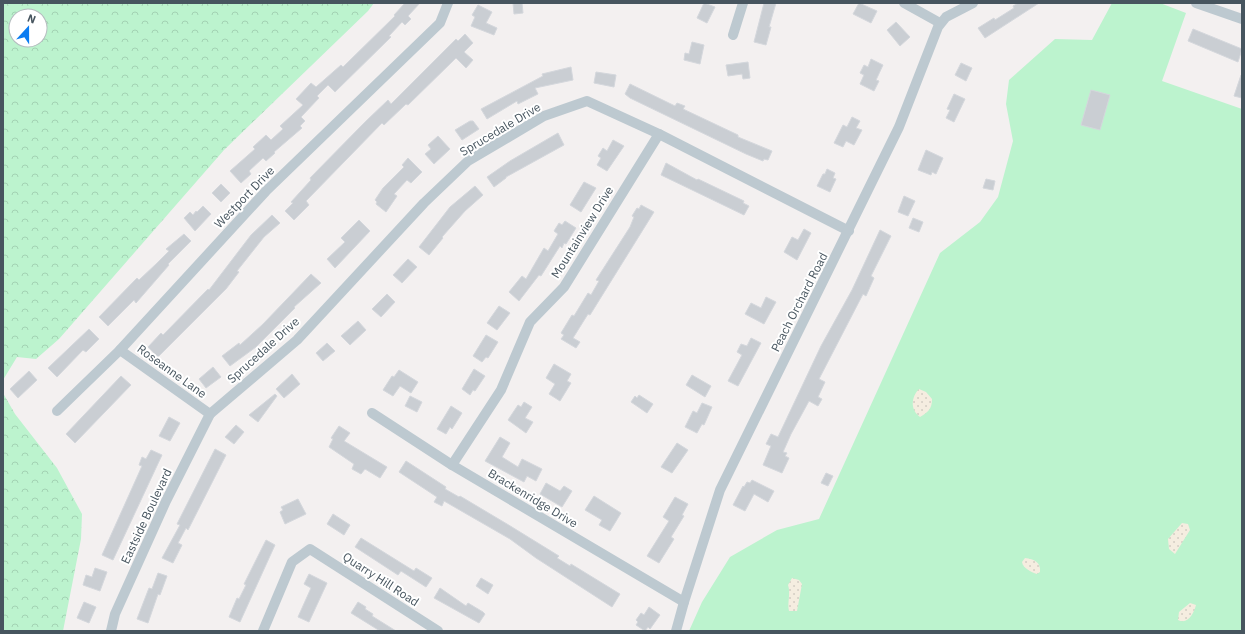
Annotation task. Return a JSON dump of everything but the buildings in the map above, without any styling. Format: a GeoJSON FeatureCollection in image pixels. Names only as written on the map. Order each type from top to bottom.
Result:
{"type":"FeatureCollection","features":[{"type":"Feature","properties":{"kind":"street","name":"Westport Drive"},"geometry":{"type":"LineString","coordinates":[[57,411],[120,350],[266,191],[440,23],[448,3]]}},
{"type":"Feature","properties":{"kind":"street"},"geometry":{"type":"LineString","coordinates":[[733,35],[743,3]]}},
{"type":"Feature","properties":{"kind":"street"},"geometry":{"type":"LineString","coordinates":[[904,3],[940,23],[950,15],[973,3]]}},
{"type":"Feature","properties":{"kind":"street"},"geometry":{"type":"LineString","coordinates":[[1196,3],[1242,20]]}},
{"type":"Feature","properties":{"kind":"street","name":"Peach Orchard Road"},"geometry":{"type":"LineString","coordinates":[[676,631],[720,490],[849,231],[903,118],[940,23]]}},
{"type":"Feature","properties":{"kind":"street","name":"Sprucedale Drive"},"geometry":{"type":"LineString","coordinates":[[210,414],[297,340],[424,203],[468,161],[544,116],[587,101],[659,134],[849,231]]}},
{"type":"Feature","properties":{"kind":"street","name":"Mountainview Drive"},"geometry":{"type":"LineString","coordinates":[[452,465],[501,390],[530,322],[564,286],[659,134]]}},
{"type":"Feature","properties":{"kind":"street","name":"Roseanne Lane"},"geometry":{"type":"LineString","coordinates":[[120,350],[210,414]]}},
{"type":"Feature","properties":{"kind":"street","name":"Brackenridge Drive"},"geometry":{"type":"LineString","coordinates":[[372,413],[452,465],[684,602]]}},
{"type":"Feature","properties":{"kind":"street","name":"Eastside Boulevard"},"geometry":{"type":"LineString","coordinates":[[111,631],[116,614],[166,501],[210,414]]}},
{"type":"Feature","properties":{"kind":"street","name":"Quarry Hill Road"},"geometry":{"type":"LineString","coordinates":[[263,631],[292,562],[310,548],[438,631]]}},
{"type":"Feature","properties":{"kind":"green space"},"geometry":{"type":"Polygon","coordinates":[[[3,3],[374,3],[368,11],[224,150],[59,339],[36,359],[17,357],[3,380],[3,3]]]}},
{"type":"Feature","properties":{"kind":"green space"},"geometry":{"type":"Polygon","coordinates":[[[1112,3],[1160,3],[1186,13],[1162,81],[1242,109],[1242,631],[689,631],[702,602],[730,557],[777,530],[819,519],[940,253],[980,222],[998,197],[1013,141],[1006,104],[1009,80],[1055,39],[1092,40],[1112,3]]]}},
{"type":"Feature","properties":{"kind":"green space"},"geometry":{"type":"Polygon","coordinates":[[[3,393],[15,414],[57,468],[82,514],[81,539],[63,631],[3,631],[3,393]]]}},
{"type":"Feature","properties":{"kind":"sand"},"geometry":{"type":"Polygon","coordinates":[[[919,389],[926,392],[932,399],[929,410],[920,417],[914,411],[913,407],[914,396],[919,389]]]}},
{"type":"Feature","properties":{"kind":"sand"},"geometry":{"type":"Polygon","coordinates":[[[1182,523],[1188,524],[1190,530],[1175,554],[1169,549],[1168,539],[1182,523]]]}},
{"type":"Feature","properties":{"kind":"sand"},"geometry":{"type":"Polygon","coordinates":[[[1025,558],[1031,559],[1038,563],[1040,572],[1037,574],[1026,568],[1022,562],[1025,558]]]}},
{"type":"Feature","properties":{"kind":"sand"},"geometry":{"type":"Polygon","coordinates":[[[792,578],[799,580],[802,584],[797,611],[789,611],[788,585],[792,578]]]}},
{"type":"Feature","properties":{"kind":"sand"},"geometry":{"type":"Polygon","coordinates":[[[1190,603],[1196,605],[1192,615],[1188,620],[1178,620],[1179,612],[1190,603]]]}}]}
